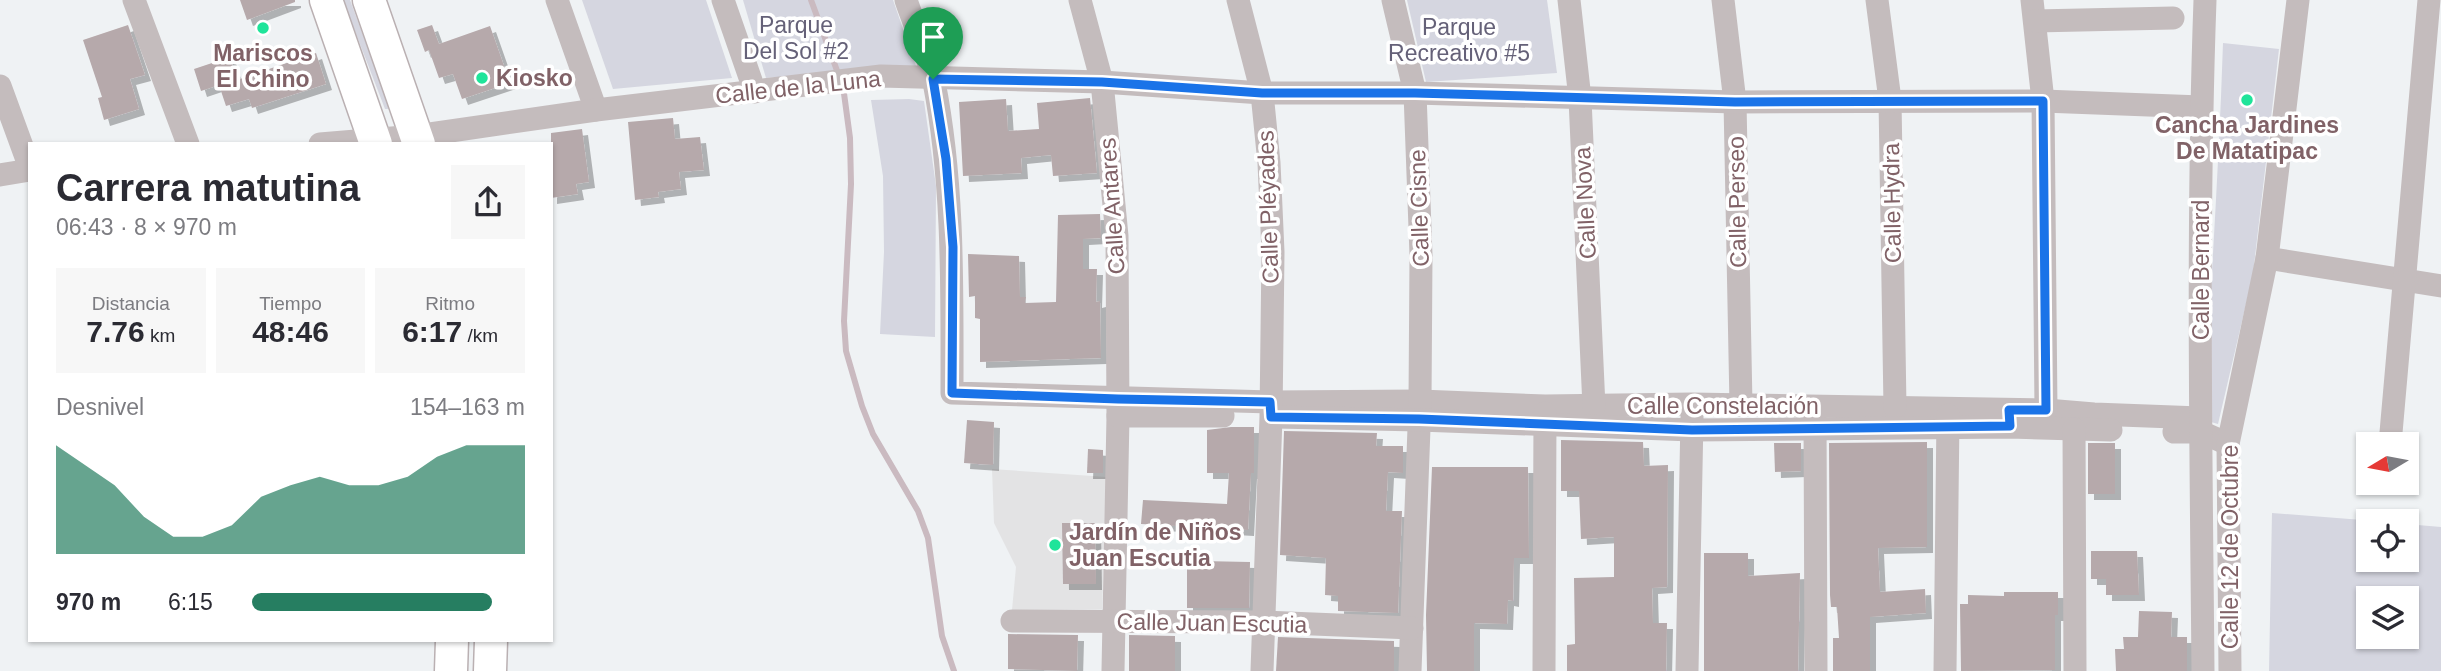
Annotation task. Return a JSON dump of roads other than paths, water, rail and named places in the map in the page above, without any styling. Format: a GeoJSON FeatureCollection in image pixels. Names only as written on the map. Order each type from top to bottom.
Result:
{"type":"FeatureCollection","features":[{"type":"Feature","properties":{"kind":"street"},"geometry":{"type":"LineString","coordinates":[[134,0],[187,142]]}},
{"type":"Feature","properties":{"kind":"street"},"geometry":{"type":"LineString","coordinates":[[326,0],[375,141]]}},
{"type":"Feature","properties":{"kind":"street"},"geometry":{"type":"LineString","coordinates":[[369,0],[417,140]]}},
{"type":"Feature","properties":{"kind":"street"},"geometry":{"type":"LineString","coordinates":[[557,0],[596,110]]}},
{"type":"Feature","properties":{"kind":"street"},"geometry":{"type":"LineString","coordinates":[[723,0],[755,92]]}},
{"type":"Feature","properties":{"kind":"street"},"geometry":{"type":"LineString","coordinates":[[906,0],[933,79]]}},
{"type":"Feature","properties":{"kind":"street","name":"Calle Antares"},"geometry":{"type":"LineString","coordinates":[[1080,0],[1102,82],[1117,236],[1118,407],[1113,671]]}},
{"type":"Feature","properties":{"kind":"street","name":"Calle Pléyades"},"geometry":{"type":"LineString","coordinates":[[1238,0],[1262,93],[1269,163],[1273,252],[1271,409],[1262,671]]}},
{"type":"Feature","properties":{"kind":"street","name":"Calle Cisne"},"geometry":{"type":"LineString","coordinates":[[1393,0],[1415,93],[1421,255],[1420,410],[1410,671]]}},
{"type":"Feature","properties":{"kind":"street","name":"Calle Nova"},"geometry":{"type":"LineString","coordinates":[[1569,0],[1580,99],[1594,407]]}},
{"type":"Feature","properties":{"kind":"street","name":"Calle Perseo"},"geometry":{"type":"LineString","coordinates":[[1723,0],[1735,102],[1741,405]]}},
{"type":"Feature","properties":{"kind":"street","name":"Calle Hydra"},"geometry":{"type":"LineString","coordinates":[[1877,0],[1890,100],[1895,407]]}},
{"type":"Feature","properties":{"kind":"street","name":"Calle Bernard"},"geometry":{"type":"LineString","coordinates":[[2201,425],[2205,0]]}},
{"type":"Feature","properties":{"kind":"street","name":"Calle 12 de Octubre"},"geometry":{"type":"LineString","coordinates":[[2230,671],[2228,444],[2267,258],[2298,0]]}},
{"type":"Feature","properties":{"kind":"street"},"geometry":{"type":"LineString","coordinates":[[2391,432],[2429,0]]}},
{"type":"Feature","properties":{"kind":"street"},"geometry":{"type":"LineString","coordinates":[[2046,410],[2043,101],[2034,10],[2173,18]]}},
{"type":"Feature","properties":{"kind":"street","name":"Calle de la Luna"},"geometry":{"type":"LineString","coordinates":[[357,142],[417,140],[596,110],[881,76],[1102,82],[1262,93],[1415,93],[1735,102],[2043,101],[2202,107]]}},
{"type":"Feature","properties":{"kind":"street","name":"Calle Constelación"},"geometry":{"type":"LineString","coordinates":[[933,79],[946,159],[953,247],[952,393],[1118,407],[1420,410],[1545,416],[1594,407],[1692,404],[1741,405],[1815,417],[1895,407],[1947,419]]}},
{"type":"Feature","properties":{"kind":"street"},"geometry":{"type":"LineString","coordinates":[[0,86],[28,163]]}},
{"type":"Feature","properties":{"kind":"street"},"geometry":{"type":"LineString","coordinates":[[0,174],[28,169]]}},
{"type":"Feature","properties":{"kind":"street"},"geometry":{"type":"LineString","coordinates":[[2267,258],[2441,286]]}},
{"type":"Feature","properties":{"kind":"street"},"geometry":{"type":"LineString","coordinates":[[1687,671],[1692,404]]}},
{"type":"Feature","properties":{"kind":"street"},"geometry":{"type":"LineString","coordinates":[[2009,418],[2046,410],[2087,424]]}},
{"type":"Feature","properties":{"kind":"street"},"geometry":{"type":"LineString","coordinates":[[1544,671],[1545,416],[1692,430],[1815,417],[2009,418],[2087,424],[2201,425],[2228,444]]}},
{"type":"Feature","properties":{"kind":"street"},"geometry":{"type":"LineString","coordinates":[[1815,417],[1816,671]]}},
{"type":"Feature","properties":{"kind":"street"},"geometry":{"type":"LineString","coordinates":[[1945,671],[1947,419]]}},
{"type":"Feature","properties":{"kind":"street"},"geometry":{"type":"LineString","coordinates":[[2075,671],[2087,424]]}},
{"type":"Feature","properties":{"kind":"street","name":"Calle 12 de Octubre"},"geometry":{"type":"LineString","coordinates":[[2201,425],[2203,671]]}},
{"type":"Feature","properties":{"kind":"street","name":"Calle Juan Escutia"},"geometry":{"type":"LineString","coordinates":[[1012,621],[1264,622],[1412,628]]}},
{"type":"Feature","properties":{"kind":"street"},"geometry":{"type":"LineString","coordinates":[[451,671],[452,642]]}},
{"type":"Feature","properties":{"kind":"street"},"geometry":{"type":"LineString","coordinates":[[490,671],[491,642]]}},
{"type":"Feature","properties":{"kind":"waterway"},"geometry":{"type":"LineString","coordinates":[[811,0],[839,76]]}},
{"type":"Feature","properties":{"kind":"waterway"},"geometry":{"type":"LineString","coordinates":[[843,86],[850,138],[851,184],[844,321],[846,351],[873,434],[918,511],[928,538],[942,636],[954,671]]}},
{"type":"Feature","properties":{"kind":"place","name":"Mariscos El Chino"},"geometry":{"type":"Point","coordinates":[263,28]}},
{"type":"Feature","properties":{"kind":"place","name":"Kiosko"},"geometry":{"type":"Point","coordinates":[482,78]}},
{"type":"Feature","properties":{"kind":"place","name":"Cancha Jardines De Matatipac"},"geometry":{"type":"Point","coordinates":[2247,100]}},
{"type":"Feature","properties":{"kind":"place","name":"Jardín de Niños Juan Escutia"},"geometry":{"type":"Point","coordinates":[1055,545]}},
{"type":"Feature","properties":{"kind":"park label","name":"Parque Del Sol #2"},"geometry":{"type":"Point","coordinates":[796,38]}},
{"type":"Feature","properties":{"kind":"park label","name":"Parque Recreativo #5"},"geometry":{"type":"Point","coordinates":[1459,40]}}]}
